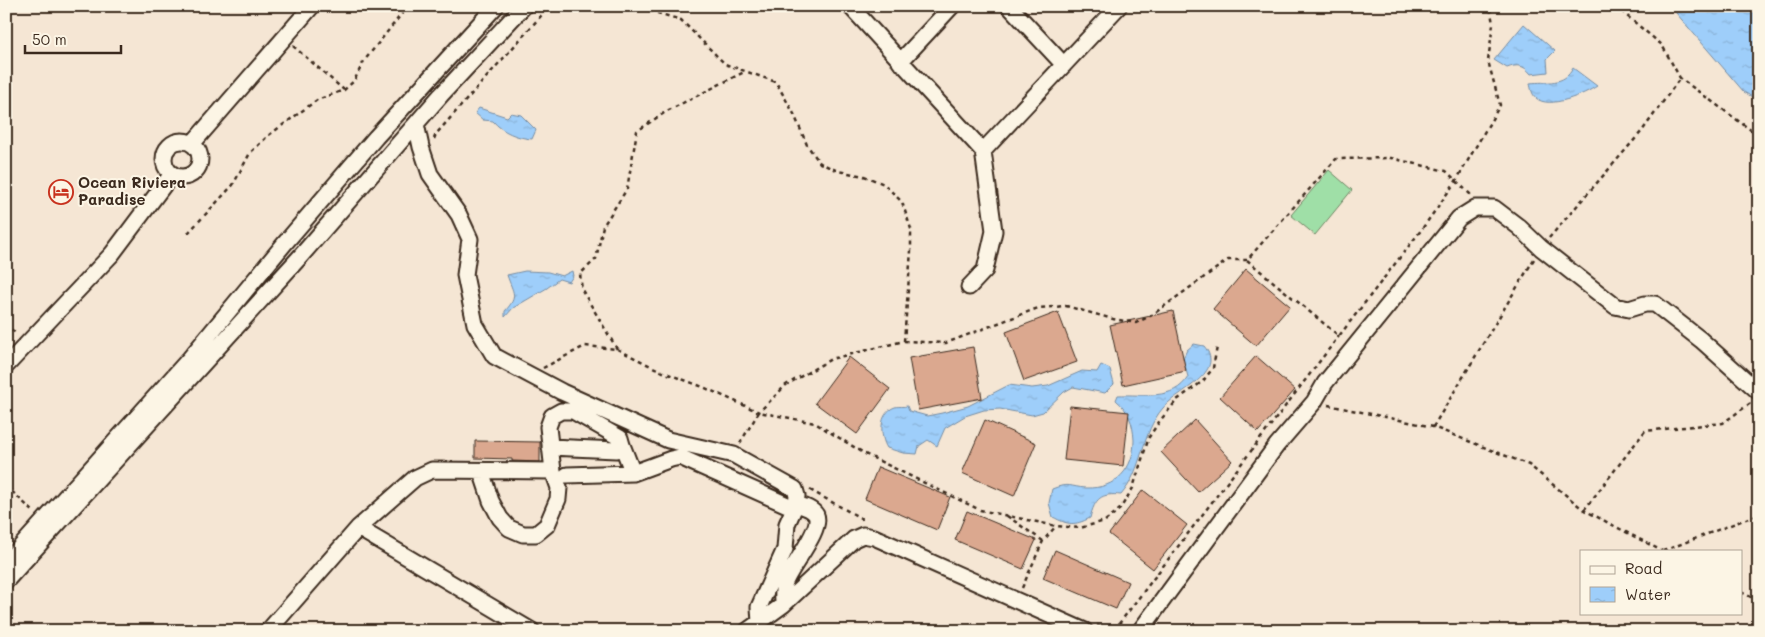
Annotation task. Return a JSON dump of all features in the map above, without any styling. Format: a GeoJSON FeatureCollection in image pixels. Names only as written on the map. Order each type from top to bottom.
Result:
{"type":"FeatureCollection","features":[{"type":"Feature","properties":{"kind":"street"},"geometry":{"type":"LineString","coordinates":[[192,144],[312,6]]}},
{"type":"Feature","properties":{"kind":"street"},"geometry":{"type":"LineString","coordinates":[[6,563],[190,358],[376,137],[496,6]]}},
{"type":"Feature","properties":{"kind":"street"},"geometry":{"type":"LineString","coordinates":[[6,581],[299,258],[416,124],[524,6]]}},
{"type":"Feature","properties":{"kind":"street"},"geometry":{"type":"LineString","coordinates":[[850,6],[983,152],[992,205],[994,231],[985,270],[970,287]]}},
{"type":"Feature","properties":{"kind":"street"},"geometry":{"type":"LineString","coordinates":[[900,62],[952,6]]}},
{"type":"Feature","properties":{"kind":"street"},"geometry":{"type":"LineString","coordinates":[[1009,6],[1064,65]]}},
{"type":"Feature","properties":{"kind":"street"},"geometry":{"type":"LineString","coordinates":[[983,152],[1119,6]]}},
{"type":"Feature","properties":{"kind":"street"},"geometry":{"type":"LineString","coordinates":[[416,124],[420,147],[430,174],[459,215],[470,238],[465,275],[475,324],[494,356],[562,392],[668,440],[734,454],[795,489],[797,496],[795,506],[786,524],[785,549],[759,607],[753,627]]}},
{"type":"Feature","properties":{"kind":"street"},"geometry":{"type":"LineString","coordinates":[[181,141],[192,144],[199,158],[196,169],[182,177],[172,174],[165,165],[167,149],[181,141]]}},
{"type":"Feature","properties":{"kind":"street"},"geometry":{"type":"LineString","coordinates":[[6,366],[112,254],[172,174]]}},
{"type":"Feature","properties":{"kind":"street"},"geometry":{"type":"LineString","coordinates":[[1140,631],[1277,445],[1314,402],[1324,383],[1459,218],[1475,208],[1494,208],[1519,227],[1541,248],[1615,306],[1629,309],[1645,304],[1655,304],[1701,340],[1759,392]]}},
{"type":"Feature","properties":{"kind":"street"},"geometry":{"type":"LineString","coordinates":[[481,471],[491,501],[500,518],[509,528],[523,534],[536,534],[547,525],[558,499],[560,473],[550,447],[548,427],[552,416],[561,411],[573,411],[620,438],[633,473]]}},
{"type":"Feature","properties":{"kind":"street"},"geometry":{"type":"LineString","coordinates":[[550,447],[616,450],[622,445]]}},
{"type":"Feature","properties":{"kind":"street"},"geometry":{"type":"LineString","coordinates":[[268,631],[358,528],[416,478],[432,470],[633,473],[671,459],[680,458],[795,506],[810,510],[816,515],[817,523],[811,538],[784,586],[783,605]]}},
{"type":"Feature","properties":{"kind":"street"},"geometry":{"type":"LineString","coordinates":[[786,524],[811,538]]}},
{"type":"Feature","properties":{"kind":"street"},"geometry":{"type":"LineString","coordinates":[[358,528],[532,631]]}},
{"type":"Feature","properties":{"kind":"street"},"geometry":{"type":"LineString","coordinates":[[753,627],[783,605],[854,539],[863,534],[874,536],[1091,628]]}},
{"type":"Feature","properties":{"kind":"path"},"geometry":{"type":"LineString","coordinates":[[188,232],[233,185],[250,154],[269,135],[317,100],[344,90],[354,81],[370,54],[408,6]]}},
{"type":"Feature","properties":{"kind":"path"},"geometry":{"type":"LineString","coordinates":[[433,141],[436,134],[548,8],[559,6]]}},
{"type":"Feature","properties":{"kind":"path"},"geometry":{"type":"LineString","coordinates":[[634,6],[681,20],[725,64],[776,82],[794,114],[807,145],[820,163],[838,171],[864,176],[884,184],[902,202],[911,229],[904,341]]}},
{"type":"Feature","properties":{"kind":"path"},"geometry":{"type":"LineString","coordinates":[[1091,628],[1110,629],[1118,625],[1422,229],[1456,181],[1500,105],[1488,61],[1493,24],[1490,6]]}},
{"type":"Feature","properties":{"kind":"path"},"geometry":{"type":"LineString","coordinates":[[1615,6],[1662,45],[1680,78],[1759,136]]}},
{"type":"Feature","properties":{"kind":"path"},"geometry":{"type":"LineString","coordinates":[[284,38],[344,90]]}},
{"type":"Feature","properties":{"kind":"path"},"geometry":{"type":"LineString","coordinates":[[617,349],[582,290],[580,274],[596,259],[603,226],[627,189],[637,131],[667,111],[746,70]]}},
{"type":"Feature","properties":{"kind":"path"},"geometry":{"type":"LineString","coordinates":[[1433,427],[1541,248],[1642,131],[1680,78]]}},
{"type":"Feature","properties":{"kind":"path"},"geometry":{"type":"LineString","coordinates":[[1246,260],[1336,159],[1391,158],[1446,171],[1470,194],[1475,208]]}},
{"type":"Feature","properties":{"kind":"path"},"geometry":{"type":"LineString","coordinates":[[736,450],[759,412],[786,385],[831,360],[904,341],[946,344],[1038,308],[1066,306],[1113,319],[1136,322],[1152,315],[1228,260],[1246,260],[1339,336]]}},
{"type":"Feature","properties":{"kind":"path"},"geometry":{"type":"LineString","coordinates":[[541,369],[585,346],[617,349],[663,372],[703,386],[759,412],[815,422],[867,455],[980,510],[1056,526],[1080,528],[1104,521],[1120,509],[1133,488],[1149,437],[1158,422],[1177,400],[1203,382],[1213,368],[1217,347]]}},
{"type":"Feature","properties":{"kind":"path"},"geometry":{"type":"LineString","coordinates":[[1584,510],[1645,431],[1722,423],[1759,398]]}},
{"type":"Feature","properties":{"kind":"path"},"geometry":{"type":"LineString","coordinates":[[1314,402],[1433,427],[1529,465],[1584,510],[1660,550]]}},
{"type":"Feature","properties":{"kind":"path"},"geometry":{"type":"LineString","coordinates":[[6,486],[43,521]]}},
{"type":"Feature","properties":{"kind":"path"},"geometry":{"type":"LineString","coordinates":[[804,487],[872,524]]}},
{"type":"Feature","properties":{"kind":"path"},"geometry":{"type":"LineString","coordinates":[[1665,550],[1759,514]]}},
{"type":"Feature","properties":{"kind":"path"},"geometry":{"type":"LineString","coordinates":[[1007,516],[1043,541]]}},
{"type":"Feature","properties":{"kind":"path"},"geometry":{"type":"LineString","coordinates":[[1020,591],[1043,541],[1056,526]]}},
{"type":"Feature","properties":{"kind":"path"},"geometry":{"type":"LineString","coordinates":[[1742,592],[1759,601]]}},
{"type":"Feature","properties":{"kind":"green space"},"geometry":{"type":"Polygon","coordinates":[[[1329,170],[1352,190],[1315,235],[1291,215],[1329,170]]]}},
{"type":"Feature","properties":{"kind":"water"},"geometry":{"type":"Polygon","coordinates":[[[1670,6],[1759,6],[1759,101],[1744,92],[1670,6]]]}},
{"type":"Feature","properties":{"kind":"water"},"geometry":{"type":"Polygon","coordinates":[[[1524,24],[1555,51],[1547,59],[1548,72],[1531,74],[1523,67],[1514,66],[1507,68],[1494,60],[1524,24]]]}},
{"type":"Feature","properties":{"kind":"water"},"geometry":{"type":"Polygon","coordinates":[[[1573,68],[1597,86],[1567,100],[1558,102],[1542,101],[1536,98],[1530,83],[1560,80],[1565,78],[1573,68]]]}},
{"type":"Feature","properties":{"kind":"water"},"geometry":{"type":"Polygon","coordinates":[[[479,108],[507,117],[511,113],[521,115],[536,130],[532,139],[511,134],[493,121],[483,120],[475,113],[479,108]]]}},
{"type":"Feature","properties":{"kind":"water"},"geometry":{"type":"Polygon","coordinates":[[[525,271],[548,272],[562,276],[572,271],[573,276],[569,282],[559,279],[513,308],[505,317],[505,311],[512,302],[514,294],[507,275],[525,271]]]}},
{"type":"Feature","properties":{"kind":"water"},"geometry":{"type":"Polygon","coordinates":[[[1194,344],[1204,346],[1209,356],[1209,365],[1205,373],[1198,380],[1170,401],[1156,418],[1150,429],[1134,474],[1121,495],[1108,495],[1100,498],[1094,506],[1090,518],[1080,522],[1071,524],[1053,517],[1049,503],[1052,489],[1066,485],[1086,488],[1106,485],[1114,481],[1127,468],[1131,460],[1134,440],[1127,413],[1116,400],[1118,395],[1157,395],[1175,390],[1188,377],[1183,358],[1187,350],[1194,344]]]}},
{"type":"Feature","properties":{"kind":"water"},"geometry":{"type":"Polygon","coordinates":[[[1101,365],[1110,369],[1114,384],[1105,393],[1073,387],[1064,392],[1043,412],[1032,415],[1000,409],[984,410],[965,416],[945,428],[937,446],[928,440],[919,446],[917,454],[903,453],[887,448],[883,438],[883,420],[889,410],[895,407],[907,406],[909,411],[927,416],[942,413],[968,406],[1009,385],[1032,388],[1048,386],[1082,371],[1097,372],[1101,365]]]}},
{"type":"Feature","properties":{"kind":"building"},"geometry":{"type":"Polygon","coordinates":[[[1246,269],[1290,306],[1256,346],[1213,309],[1246,269]]]}},
{"type":"Feature","properties":{"kind":"building"},"geometry":{"type":"Polygon","coordinates":[[[1173,311],[1186,371],[1123,385],[1110,325],[1173,311]]]}},
{"type":"Feature","properties":{"kind":"building"},"geometry":{"type":"Polygon","coordinates":[[[1058,312],[1077,362],[1024,381],[1006,332],[1058,312]]]}},
{"type":"Feature","properties":{"kind":"building"},"geometry":{"type":"Polygon","coordinates":[[[973,347],[982,398],[918,410],[909,358],[973,347]]]}},
{"type":"Feature","properties":{"kind":"building"},"geometry":{"type":"Polygon","coordinates":[[[1256,356],[1295,390],[1258,432],[1220,397],[1256,356]]]}},
{"type":"Feature","properties":{"kind":"building"},"geometry":{"type":"Polygon","coordinates":[[[849,357],[890,389],[857,434],[815,403],[849,357]]]}},
{"type":"Feature","properties":{"kind":"building"},"geometry":{"type":"Polygon","coordinates":[[[1070,406],[1129,412],[1123,466],[1064,460],[1070,406]]]}},
{"type":"Feature","properties":{"kind":"building"},"geometry":{"type":"Polygon","coordinates":[[[985,420],[1036,443],[1014,496],[962,473],[985,420]]]}},
{"type":"Feature","properties":{"kind":"building"},"geometry":{"type":"Polygon","coordinates":[[[1195,420],[1232,461],[1198,492],[1161,452],[1195,420]]]}},
{"type":"Feature","properties":{"kind":"building"},"geometry":{"type":"Polygon","coordinates":[[[475,441],[540,442],[540,462],[475,458],[475,441]]]}},
{"type":"Feature","properties":{"kind":"building"},"geometry":{"type":"Polygon","coordinates":[[[878,467],[950,497],[937,530],[865,499],[878,467]]]}},
{"type":"Feature","properties":{"kind":"building"},"geometry":{"type":"Polygon","coordinates":[[[1143,490],[1187,525],[1153,569],[1109,534],[1143,490]]]}},
{"type":"Feature","properties":{"kind":"building"},"geometry":{"type":"Polygon","coordinates":[[[967,511],[1036,540],[1023,569],[955,540],[967,511]]]}},
{"type":"Feature","properties":{"kind":"building"},"geometry":{"type":"Polygon","coordinates":[[[1055,550],[1128,582],[1116,609],[1043,578],[1055,550]]]}},
{"type":"Feature","properties":{"kind":"place","name":"Ocean Riviera Paradise"},"geometry":{"type":"Point","coordinates":[61,192]}}]}
